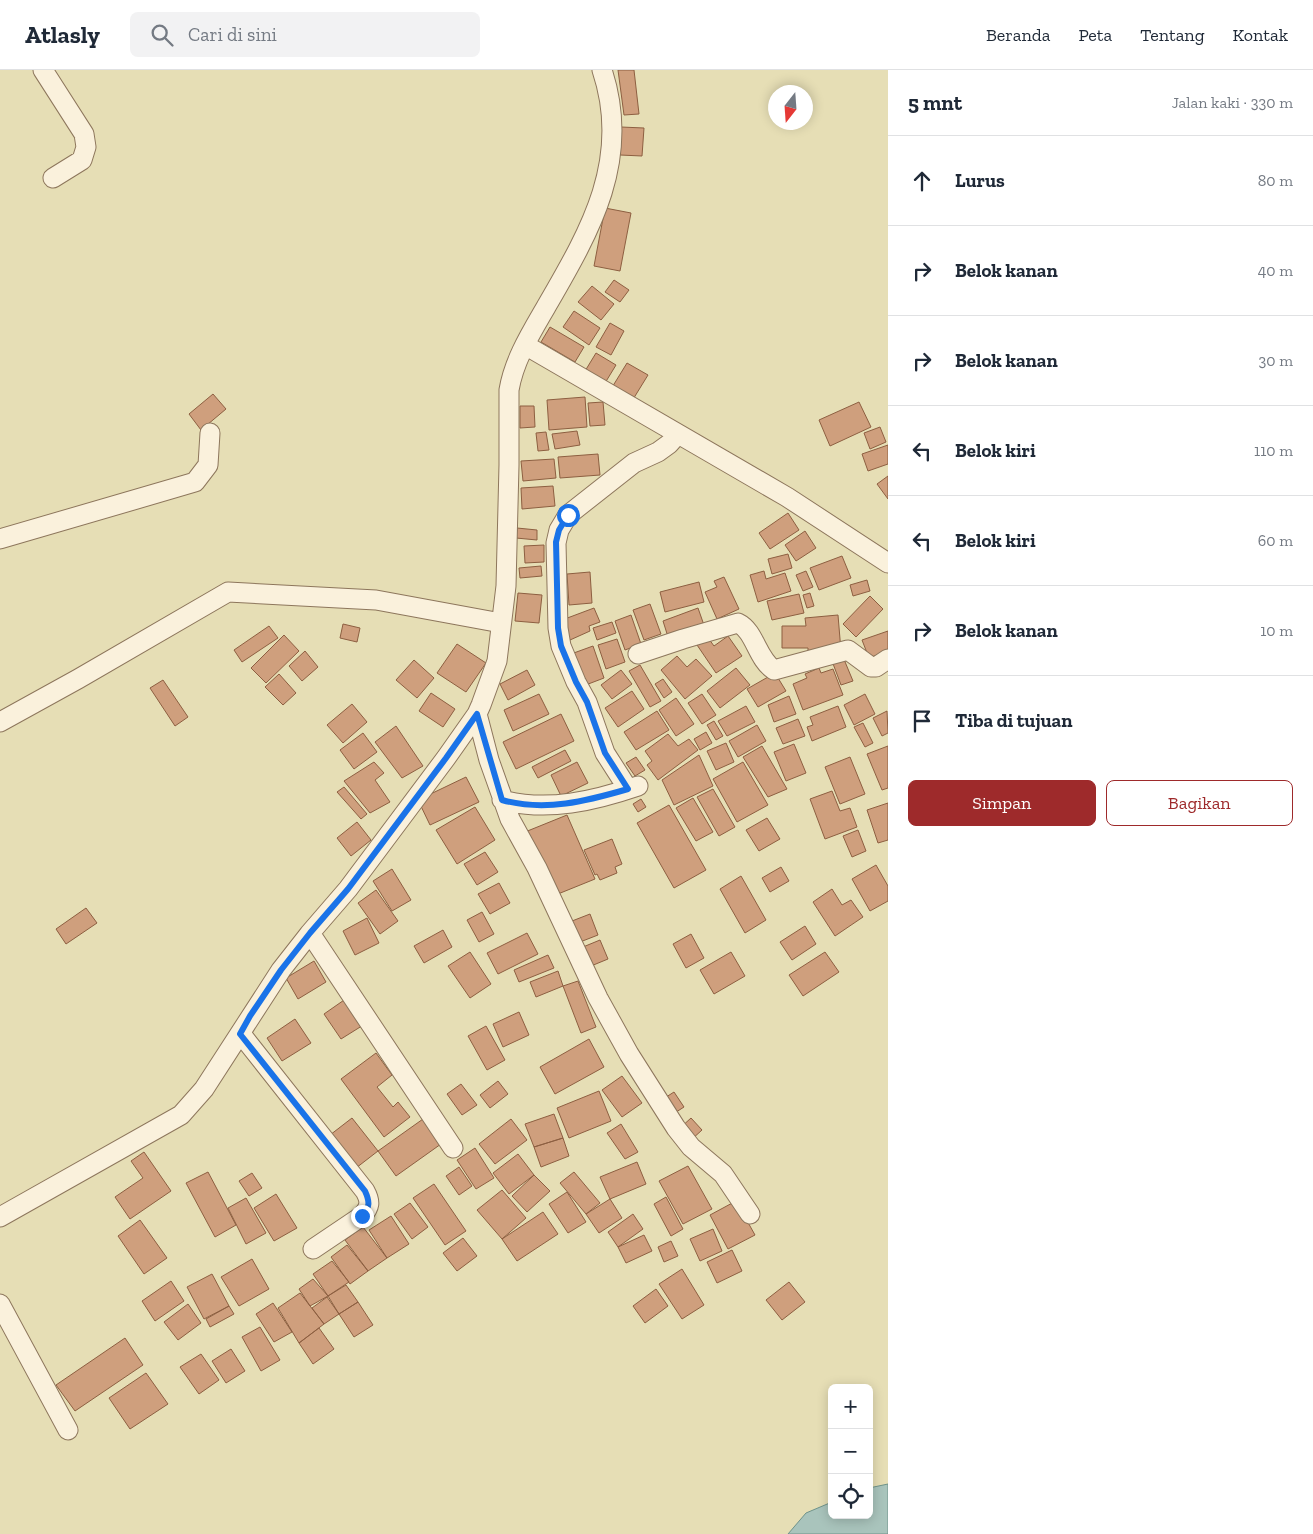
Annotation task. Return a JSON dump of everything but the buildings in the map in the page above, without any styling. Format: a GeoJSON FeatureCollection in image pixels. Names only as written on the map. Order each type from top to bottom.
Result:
{"type":"FeatureCollection","features":[{"type":"Feature","properties":{"kind":"street"},"geometry":{"type":"LineString","coordinates":[[44,70],[84,134],[86,147],[82,160],[52,178]]}},
{"type":"Feature","properties":{"kind":"street"},"geometry":{"type":"LineString","coordinates":[[0,1217],[181,1115],[204,1089],[281,970],[348,889],[477,714],[497,661],[506,586],[509,390],[514,368],[573,260],[593,218],[606,180],[613,138],[612,109],[608,87],[602,70]]}},
{"type":"Feature","properties":{"kind":"street"},"geometry":{"type":"LineString","coordinates":[[525,345],[787,498],[888,563]]}},
{"type":"Feature","properties":{"kind":"street"},"geometry":{"type":"LineString","coordinates":[[502,800],[522,804],[564,804],[601,798],[629,789],[605,753],[587,702],[576,682],[561,646],[558,628],[556,542],[559,530],[568,515],[634,464],[658,452],[668,444],[672,432]]}},
{"type":"Feature","properties":{"kind":"street"},"geometry":{"type":"LineString","coordinates":[[0,539],[196,482],[208,465],[210,434]]}},
{"type":"Feature","properties":{"kind":"street"},"geometry":{"type":"LineString","coordinates":[[0,722],[228,592],[376,600],[500,630]]}},
{"type":"Feature","properties":{"kind":"street"},"geometry":{"type":"LineString","coordinates":[[638,654],[683,638],[738,623],[744,626],[766,663],[774,670],[848,650],[871,667],[876,667],[888,659]]}},
{"type":"Feature","properties":{"kind":"street"},"geometry":{"type":"LineString","coordinates":[[477,714],[502,800],[510,819],[537,868],[598,998],[629,1054],[676,1128],[691,1147],[723,1174],[750,1214]]}},
{"type":"Feature","properties":{"kind":"street"},"geometry":{"type":"LineString","coordinates":[[310,933],[452,1148]]}},
{"type":"Feature","properties":{"kind":"street"},"geometry":{"type":"LineString","coordinates":[[240,1034],[365,1191],[370,1200],[368,1209],[362,1216],[313,1249]]}},
{"type":"Feature","properties":{"kind":"street"},"geometry":{"type":"LineString","coordinates":[[0,1304],[68,1430]]}},
{"type":"Feature","properties":{"kind":"shaded area"},"geometry":{"type":"Polygon","coordinates":[[[0,70],[888,70],[888,1484],[873,1487],[873,1384],[828,1384],[828,1504],[806,1513],[788,1534],[0,1534],[0,70]]]}},
{"type":"Feature","properties":{"kind":"water"},"geometry":{"type":"Polygon","coordinates":[[[888,1484],[888,1534],[788,1534],[806,1513],[828,1504],[828,1519],[873,1519],[873,1487],[888,1484]]]}},
{"type":"Feature","properties":{"kind":"route"},"geometry":{"type":"LineString","coordinates":[[362,1216],[368,1209],[370,1200],[365,1191],[240,1034],[281,970],[348,889],[477,714],[502,800],[522,804],[564,804],[601,798],[628,789],[605,753],[587,702],[576,682],[561,646],[558,628],[556,542],[559,530],[568,515]]}}]}
